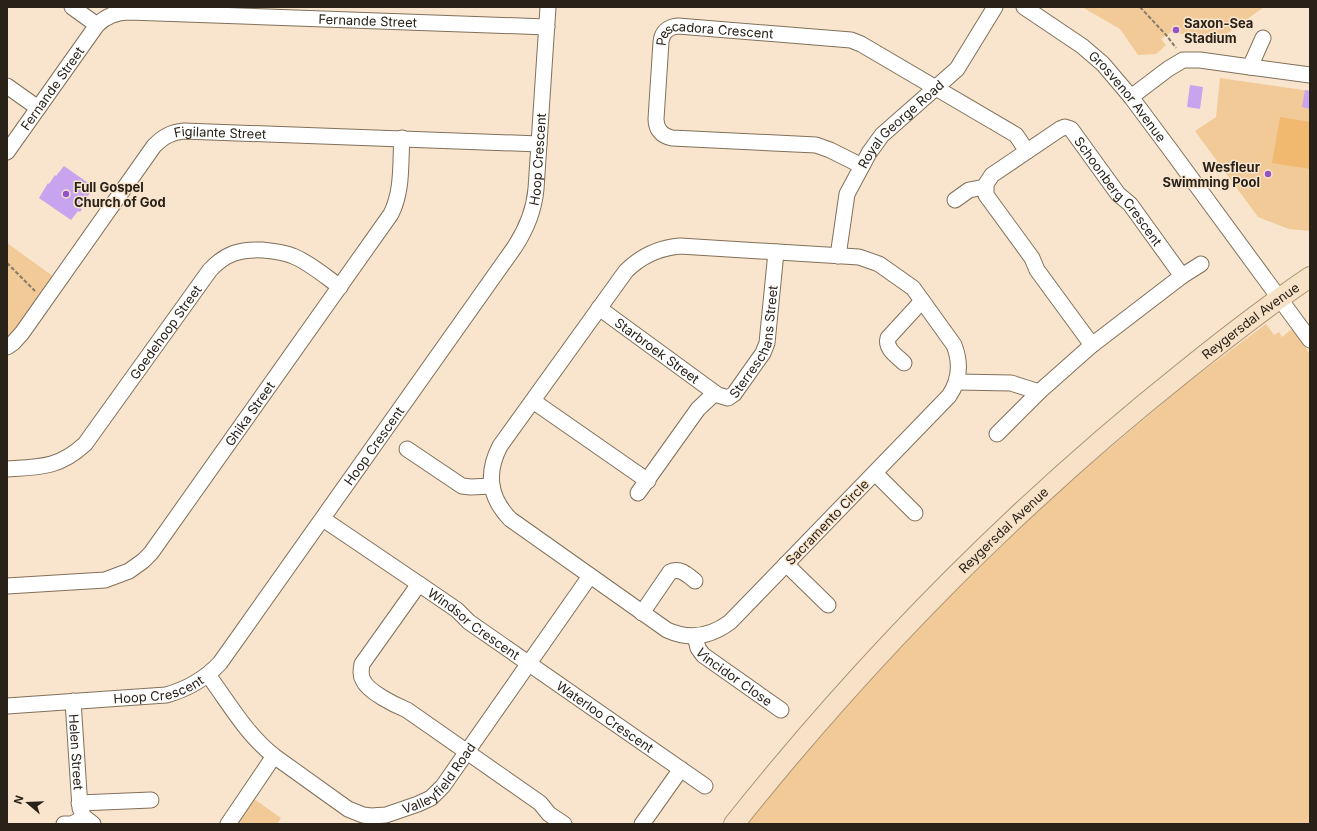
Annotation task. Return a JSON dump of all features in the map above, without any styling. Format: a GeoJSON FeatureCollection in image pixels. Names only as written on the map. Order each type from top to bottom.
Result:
{"type":"FeatureCollection","features":[{"type":"Feature","properties":{"kind":"main road","name":"Reygersdal Avenue"},"geometry":{"type":"LineString","coordinates":[[734,824],[849,688],[923,608],[990,542],[1109,434],[1178,377],[1279,298],[1310,277]]}},
{"type":"Feature","properties":{"kind":"street"},"geometry":{"type":"LineString","coordinates":[[72,7],[97,25]]}},
{"type":"Feature","properties":{"kind":"street","name":"Hoop Crescent"},"geometry":{"type":"LineString","coordinates":[[7,706],[166,695],[190,687],[208,675],[224,657],[520,239],[529,221],[535,200],[548,7]]}},
{"type":"Feature","properties":{"kind":"street","name":"Royal George Road"},"geometry":{"type":"LineString","coordinates":[[838,256],[847,194],[875,143],[882,135],[957,69],[995,7]]}},
{"type":"Feature","properties":{"kind":"street","name":"Grosvenor Avenue"},"geometry":{"type":"LineString","coordinates":[[1024,7],[1061,31],[1103,64],[1131,97],[1310,340]]}},
{"type":"Feature","properties":{"kind":"street","name":"Fernande Street"},"geometry":{"type":"LineString","coordinates":[[7,152],[97,25],[103,19],[111,15],[123,12],[547,26]]}},
{"type":"Feature","properties":{"kind":"street","name":"Pescadora Crescent"},"geometry":{"type":"LineString","coordinates":[[862,166],[830,150],[816,145],[672,138],[664,135],[657,128],[656,119],[661,42],[663,33],[670,27],[678,26],[846,38],[862,44],[936,88]]}},
{"type":"Feature","properties":{"kind":"street"},"geometry":{"type":"LineString","coordinates":[[1250,66],[1263,38]]}},
{"type":"Feature","properties":{"kind":"street"},"geometry":{"type":"LineString","coordinates":[[1131,97],[1168,69],[1183,60],[1200,60],[1250,66],[1310,76]]}},
{"type":"Feature","properties":{"kind":"street"},"geometry":{"type":"LineString","coordinates":[[7,86],[38,108]]}},
{"type":"Feature","properties":{"kind":"street"},"geometry":{"type":"LineString","coordinates":[[936,88],[1016,135],[1027,152]]}},
{"type":"Feature","properties":{"kind":"street","name":"Schoonberg Crescent"},"geometry":{"type":"LineString","coordinates":[[985,187],[987,181],[992,175],[1062,127],[1067,127],[1071,129],[1118,194],[1130,204],[1182,276]]}},
{"type":"Feature","properties":{"kind":"street","name":"Figilante Street"},"geometry":{"type":"LineString","coordinates":[[7,347],[18,338],[154,146],[171,133],[184,131],[539,144]]}},
{"type":"Feature","properties":{"kind":"street","name":"Ghika Street"},"geometry":{"type":"LineString","coordinates":[[7,586],[105,580],[125,573],[143,561],[162,537],[340,287],[395,207],[400,188],[402,138]]}},
{"type":"Feature","properties":{"kind":"street"},"geometry":{"type":"LineString","coordinates":[[954,200],[969,190],[985,187],[988,199],[1032,258],[1037,270],[1092,345]]}},
{"type":"Feature","properties":{"kind":"street","name":"Sacramento Circle"},"geometry":{"type":"LineString","coordinates":[[680,246],[776,252],[859,257],[879,264],[913,288],[954,345],[959,368],[957,382],[949,396],[730,622],[714,632],[695,636],[676,634],[667,630],[642,613],[510,519],[498,504],[492,486],[492,470],[496,454],[599,308],[626,272],[634,264],[647,255],[660,250],[680,246]]}},
{"type":"Feature","properties":{"kind":"street","name":"Goedehoop Street"},"geometry":{"type":"LineString","coordinates":[[7,469],[50,465],[66,459],[76,452],[84,444],[210,270],[228,256],[250,250],[284,253],[303,261],[340,287]]}},
{"type":"Feature","properties":{"kind":"street","name":"Sterreschans Street"},"geometry":{"type":"LineString","coordinates":[[638,494],[698,409],[715,393],[724,398],[734,394],[766,348],[776,252]]}},
{"type":"Feature","properties":{"kind":"street"},"geometry":{"type":"LineString","coordinates":[[997,434],[1039,392],[1092,345],[1182,276],[1201,264]]}},
{"type":"Feature","properties":{"kind":"street"},"geometry":{"type":"LineString","coordinates":[[904,362],[889,348],[887,341],[888,338],[922,301]]}},
{"type":"Feature","properties":{"kind":"street","name":"Starbroek Street"},"geometry":{"type":"LineString","coordinates":[[599,308],[715,393]]}},
{"type":"Feature","properties":{"kind":"street"},"geometry":{"type":"LineString","coordinates":[[957,382],[1011,383],[1039,392]]}},
{"type":"Feature","properties":{"kind":"street"},"geometry":{"type":"LineString","coordinates":[[533,401],[648,481]]}},
{"type":"Feature","properties":{"kind":"street"},"geometry":{"type":"LineString","coordinates":[[407,449],[462,486],[492,486]]}},
{"type":"Feature","properties":{"kind":"street"},"geometry":{"type":"LineString","coordinates":[[875,473],[915,513]]}},
{"type":"Feature","properties":{"kind":"street","name":"Windsor Crescent"},"geometry":{"type":"LineString","coordinates":[[322,519],[457,610],[469,622],[529,664]]}},
{"type":"Feature","properties":{"kind":"street"},"geometry":{"type":"LineString","coordinates":[[786,564],[828,606]]}},
{"type":"Feature","properties":{"kind":"street"},"geometry":{"type":"LineString","coordinates":[[642,613],[670,572],[677,570],[682,571],[695,581]]}},
{"type":"Feature","properties":{"kind":"street","name":"Valleyfield Road"},"geometry":{"type":"LineString","coordinates":[[208,675],[250,733],[274,756],[348,809],[356,813],[371,816],[401,817],[438,792],[590,576]]}},
{"type":"Feature","properties":{"kind":"street","name":"Windsor Crescent"},"geometry":{"type":"LineString","coordinates":[[419,584],[362,664],[362,679],[368,686],[391,703],[407,710],[467,752]]}},
{"type":"Feature","properties":{"kind":"street","name":"Vincidor Close"},"geometry":{"type":"LineString","coordinates":[[695,636],[698,648],[703,655],[781,710]]}},
{"type":"Feature","properties":{"kind":"street","name":"Waterloo Crescent"},"geometry":{"type":"LineString","coordinates":[[529,664],[705,786]]}},
{"type":"Feature","properties":{"kind":"street","name":"Helen Street"},"geometry":{"type":"LineString","coordinates":[[73,701],[81,813],[89,821]]}},
{"type":"Feature","properties":{"kind":"street"},"geometry":{"type":"LineString","coordinates":[[467,752],[540,803],[549,814],[564,824]]}},
{"type":"Feature","properties":{"kind":"street"},"geometry":{"type":"LineString","coordinates":[[228,824],[274,756]]}},
{"type":"Feature","properties":{"kind":"street"},"geometry":{"type":"LineString","coordinates":[[642,824],[681,769]]}},
{"type":"Feature","properties":{"kind":"street","name":"Helen Street"},"geometry":{"type":"LineString","coordinates":[[80,803],[152,800]]}},
{"type":"Feature","properties":{"kind":"street","name":"Helen Street"},"geometry":{"type":"LineString","coordinates":[[64,824],[89,821]]}},
{"type":"Feature","properties":{"kind":"path"},"geometry":{"type":"LineString","coordinates":[[1140,7],[1167,36],[1183,60]]}},
{"type":"Feature","properties":{"kind":"path"},"geometry":{"type":"LineString","coordinates":[[7,263],[45,300]]}},
{"type":"Feature","properties":{"kind":"shaded area","name":"Saxon-Sea Stadium"},"geometry":{"type":"Polygon","coordinates":[[[1082,7],[1264,7],[1218,40],[1171,32],[1161,39],[1166,45],[1156,54],[1138,55],[1120,29],[1082,7]]]}},
{"type":"Feature","properties":{"kind":"shaded area","name":"Wesfleur Swimming Pool"},"geometry":{"type":"Polygon","coordinates":[[[1220,78],[1310,91],[1310,231],[1289,229],[1258,217],[1195,131],[1216,117],[1220,78]]]}},
{"type":"Feature","properties":{"kind":"shaded area"},"geometry":{"type":"Polygon","coordinates":[[[1280,117],[1310,122],[1310,169],[1272,163],[1280,117]]]}},
{"type":"Feature","properties":{"kind":"shaded area"},"geometry":{"type":"Polygon","coordinates":[[[7,243],[54,277],[17,330],[7,340],[7,243]]]}},
{"type":"Feature","properties":{"kind":"shaded area"},"geometry":{"type":"Polygon","coordinates":[[[1266,324],[1274,335],[1279,332],[1282,337],[1292,329],[1310,354],[1310,824],[746,824],[840,711],[917,628],[1058,492],[1183,386],[1266,324]]]}},
{"type":"Feature","properties":{"kind":"shaded area"},"geometry":{"type":"Polygon","coordinates":[[[254,799],[281,818],[277,824],[236,824],[254,799]]]}},
{"type":"Feature","properties":{"kind":"building"},"geometry":{"type":"Polygon","coordinates":[[[1190,85],[1203,87],[1200,109],[1187,107],[1190,85]]]}},
{"type":"Feature","properties":{"kind":"building"},"geometry":{"type":"Polygon","coordinates":[[[1305,90],[1310,91],[1310,109],[1302,107],[1305,90]]]}},
{"type":"Feature","properties":{"kind":"building","name":"Full Gospel Church of God"},"geometry":{"type":"Polygon","coordinates":[[[64,166],[94,187],[80,208],[82,209],[80,212],[78,211],[71,220],[39,198],[48,183],[49,184],[64,166]]]}},
{"type":"Feature","properties":{"kind":"place","name":"Saxon-Sea Stadium"},"geometry":{"type":"Point","coordinates":[1176,30]}},
{"type":"Feature","properties":{"kind":"place","name":"Wesfleur Swimming Pool"},"geometry":{"type":"Point","coordinates":[1268,174]}},
{"type":"Feature","properties":{"kind":"place","name":"Full Gospel Church of God"},"geometry":{"type":"Point","coordinates":[66,194]}}]}
